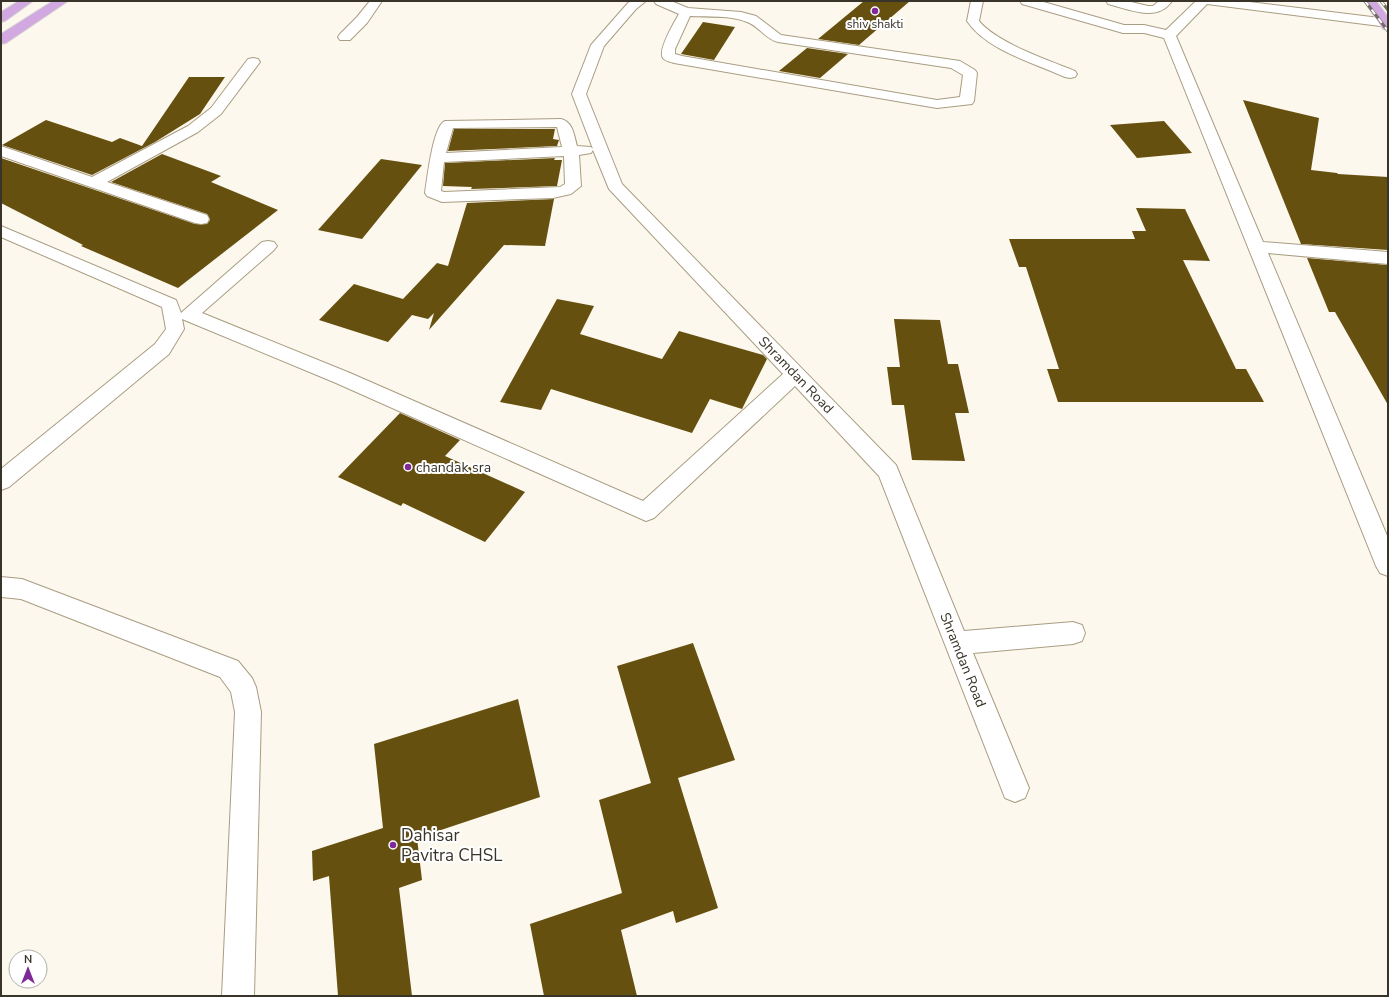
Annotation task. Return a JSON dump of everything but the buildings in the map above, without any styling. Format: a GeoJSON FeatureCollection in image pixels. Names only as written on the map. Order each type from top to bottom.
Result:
{"type":"FeatureCollection","features":[{"type":"Feature","properties":{"kind":"main road"},"geometry":{"type":"LineString","coordinates":[[1,18],[27,1]]}},
{"type":"Feature","properties":{"kind":"main road"},"geometry":{"type":"LineString","coordinates":[[1,40],[62,1]]}},
{"type":"Feature","properties":{"kind":"main road"},"geometry":{"type":"LineString","coordinates":[[1370,1],[1387,24]]}},
{"type":"Feature","properties":{"kind":"street"},"geometry":{"type":"LineString","coordinates":[[345,36],[362,20],[376,1]]}},
{"type":"Feature","properties":{"kind":"street","name":"Shramdan Road"},"geometry":{"type":"LineString","coordinates":[[640,1],[632,6],[598,45],[579,94],[615,186],[888,471],[1015,788]]}},
{"type":"Feature","properties":{"kind":"street"},"geometry":{"type":"LineString","coordinates":[[660,1],[686,12],[737,15],[752,19],[778,38],[955,64],[970,72],[967,101],[937,104],[680,60],[668,56],[668,49],[686,12]]}},
{"type":"Feature","properties":{"kind":"street"},"geometry":{"type":"LineString","coordinates":[[977,1],[973,21],[980,31],[998,41],[1070,74]]}},
{"type":"Feature","properties":{"kind":"street"},"geometry":{"type":"LineString","coordinates":[[1026,1],[1047,4],[1123,29],[1144,29],[1169,35]]}},
{"type":"Feature","properties":{"kind":"street"},"geometry":{"type":"LineString","coordinates":[[1068,1],[1136,20],[1144,29]]}},
{"type":"Feature","properties":{"kind":"street"},"geometry":{"type":"LineString","coordinates":[[1112,1],[1137,8],[1153,10],[1157,9],[1166,1]]}},
{"type":"Feature","properties":{"kind":"street"},"geometry":{"type":"LineString","coordinates":[[1169,35],[1203,1]]}},
{"type":"Feature","properties":{"kind":"street"},"geometry":{"type":"LineString","coordinates":[[1211,1],[1387,24]]}},
{"type":"Feature","properties":{"kind":"street"},"geometry":{"type":"LineString","coordinates":[[1169,35],[1388,566]]}},
{"type":"Feature","properties":{"kind":"street"},"geometry":{"type":"LineString","coordinates":[[94,182],[193,129],[216,111],[253,62]]}},
{"type":"Feature","properties":{"kind":"street"},"geometry":{"type":"LineString","coordinates":[[561,123],[564,126],[571,152],[573,186],[565,191],[553,193],[442,197],[436,196],[433,193],[436,158],[444,129],[450,124],[561,123]]}},
{"type":"Feature","properties":{"kind":"street"},"geometry":{"type":"LineString","coordinates":[[436,158],[571,152],[601,149]]}},
{"type":"Feature","properties":{"kind":"street"},"geometry":{"type":"LineString","coordinates":[[1,151],[201,219]]}},
{"type":"Feature","properties":{"kind":"street"},"geometry":{"type":"LineString","coordinates":[[1,231],[170,304],[175,329],[162,349],[1,481]]}},
{"type":"Feature","properties":{"kind":"street"},"geometry":{"type":"LineString","coordinates":[[268,246],[189,315],[343,378],[646,512],[795,374]]}},
{"type":"Feature","properties":{"kind":"street"},"geometry":{"type":"LineString","coordinates":[[1257,247],[1388,258]]}},
{"type":"Feature","properties":{"kind":"street"},"geometry":{"type":"LineString","coordinates":[[1,586],[22,589],[229,670],[243,687],[248,712],[238,996]]}},
{"type":"Feature","properties":{"kind":"street"},"geometry":{"type":"LineString","coordinates":[[956,643],[1073,634]]}},
{"type":"Feature","properties":{"kind":"railway"},"geometry":{"type":"LineString","coordinates":[[1365,1],[1388,31]]}},
{"type":"Feature","properties":{"kind":"railway"},"geometry":{"type":"LineString","coordinates":[[1381,1],[1388,10]]}},
{"type":"Feature","properties":{"kind":"place","name":"shiv shakti"},"geometry":{"type":"Point","coordinates":[875,11]}},
{"type":"Feature","properties":{"kind":"place","name":"chandak sra"},"geometry":{"type":"Point","coordinates":[408,467]}},
{"type":"Feature","properties":{"kind":"place","name":"Dahisar Pavitra CHSL"},"geometry":{"type":"Point","coordinates":[393,845]}}]}
